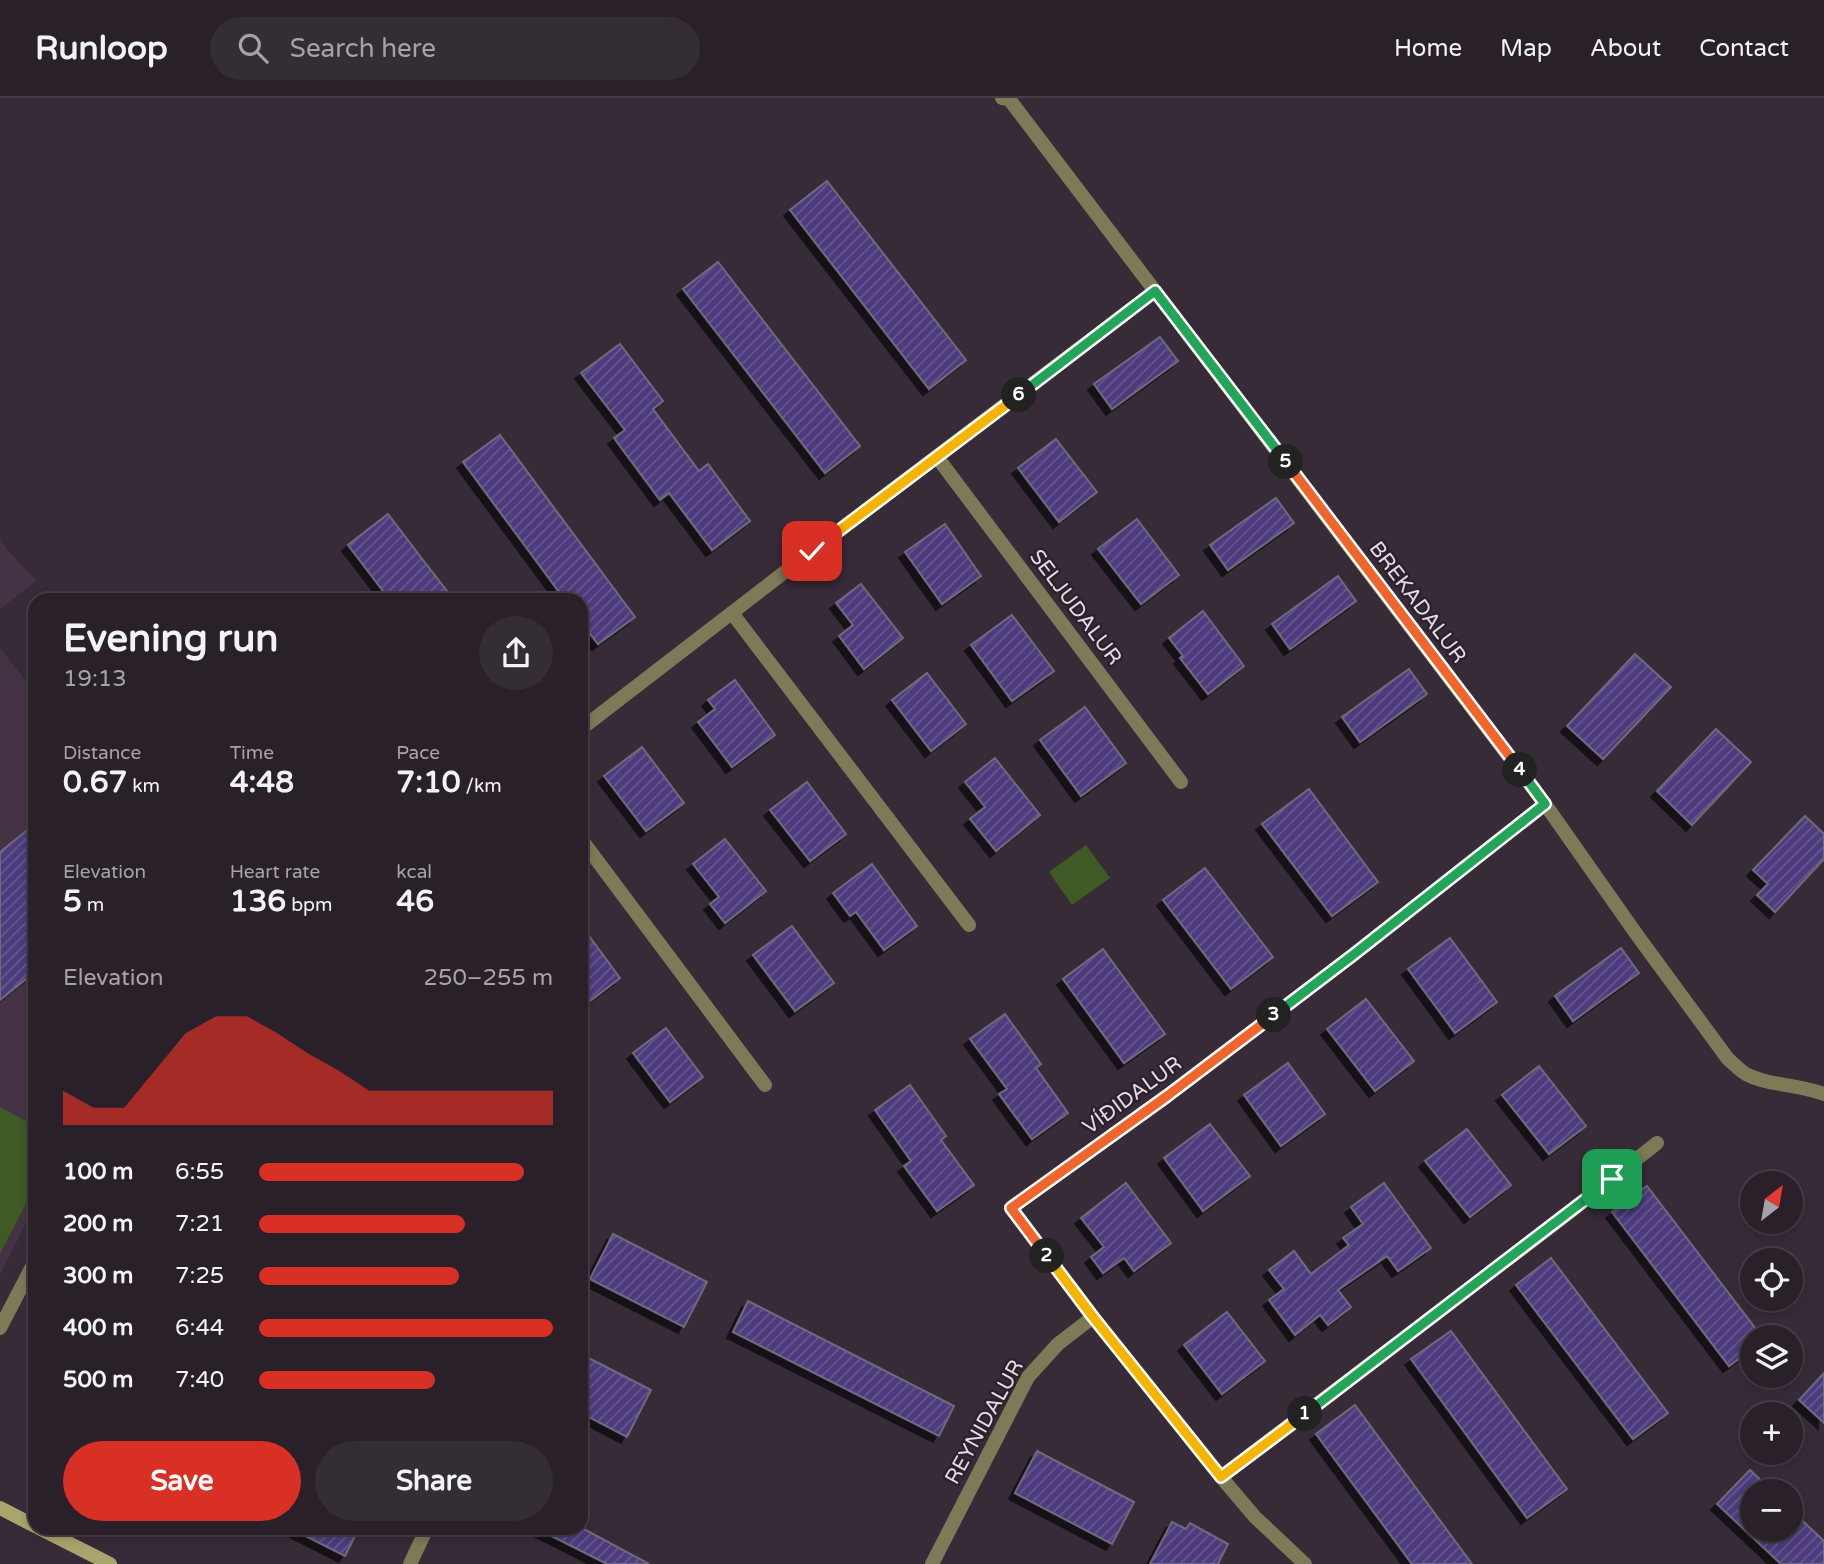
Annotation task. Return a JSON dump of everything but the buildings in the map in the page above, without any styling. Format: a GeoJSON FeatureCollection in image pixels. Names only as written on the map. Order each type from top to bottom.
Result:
{"type":"FeatureCollection","features":[{"type":"Feature","properties":{"kind":"street","name":"BREKADALUR"},"geometry":{"type":"LineString","coordinates":[[1002,98],[1009,99],[1545,804],[1728,1059],[1743,1073],[1758,1079],[1812,1089],[1824,1094]]}},
{"type":"Feature","properties":{"kind":"street"},"geometry":{"type":"LineString","coordinates":[[588,724],[1155,291]]}},
{"type":"Feature","properties":{"kind":"street","name":"SELJUDALUR"},"geometry":{"type":"LineString","coordinates":[[937,457],[1181,782]]}},
{"type":"Feature","properties":{"kind":"street"},"geometry":{"type":"LineString","coordinates":[[732,613],[969,925]]}},
{"type":"Feature","properties":{"kind":"street","name":"VÍÐIDALUR"},"geometry":{"type":"LineString","coordinates":[[1305,1564],[1255,1517],[1221,1477],[1093,1317],[1011,1208],[1167,1096],[1331,972],[1545,804]]}},
{"type":"Feature","properties":{"kind":"street"},"geometry":{"type":"LineString","coordinates":[[588,848],[765,1085]]}},
{"type":"Feature","properties":{"kind":"street"},"geometry":{"type":"LineString","coordinates":[[1221,1477],[1657,1143]]}},
{"type":"Feature","properties":{"kind":"street"},"geometry":{"type":"LineString","coordinates":[[0,1328],[28,1274]]}},
{"type":"Feature","properties":{"kind":"street","name":"REYNIDALUR"},"geometry":{"type":"LineString","coordinates":[[932,1564],[1028,1377],[1059,1344],[1093,1317]]}},
{"type":"Feature","properties":{"kind":"street"},"geometry":{"type":"LineString","coordinates":[[0,1508],[28,1522]]}},
{"type":"Feature","properties":{"kind":"street"},"geometry":{"type":"LineString","coordinates":[[53,1535],[110,1564]]}},
{"type":"Feature","properties":{"kind":"street"},"geometry":{"type":"LineString","coordinates":[[410,1564],[424,1535]]}},
{"type":"Feature","properties":{"kind":"shaded area"},"geometry":{"type":"Polygon","coordinates":[[[0,541],[36,581],[0,609],[0,541]]]}},
{"type":"Feature","properties":{"kind":"shaded area"},"geometry":{"type":"Polygon","coordinates":[[[0,648],[28,684],[28,1219],[0,1275],[0,648]]]}},
{"type":"Feature","properties":{"kind":"green space"},"geometry":{"type":"Polygon","coordinates":[[[1086,845],[1110,878],[1072,905],[1049,872],[1086,845]]]}},
{"type":"Feature","properties":{"kind":"green space"},"geometry":{"type":"Polygon","coordinates":[[[0,1107],[28,1122],[28,1200],[0,1254],[0,1107]]]}},
{"type":"Feature","properties":{"kind":"route"},"geometry":{"type":"LineString","coordinates":[[812,551],[1155,291],[1545,804],[1353,955],[1167,1096],[1011,1208],[1093,1317],[1221,1477],[1612,1179]]}}]}
